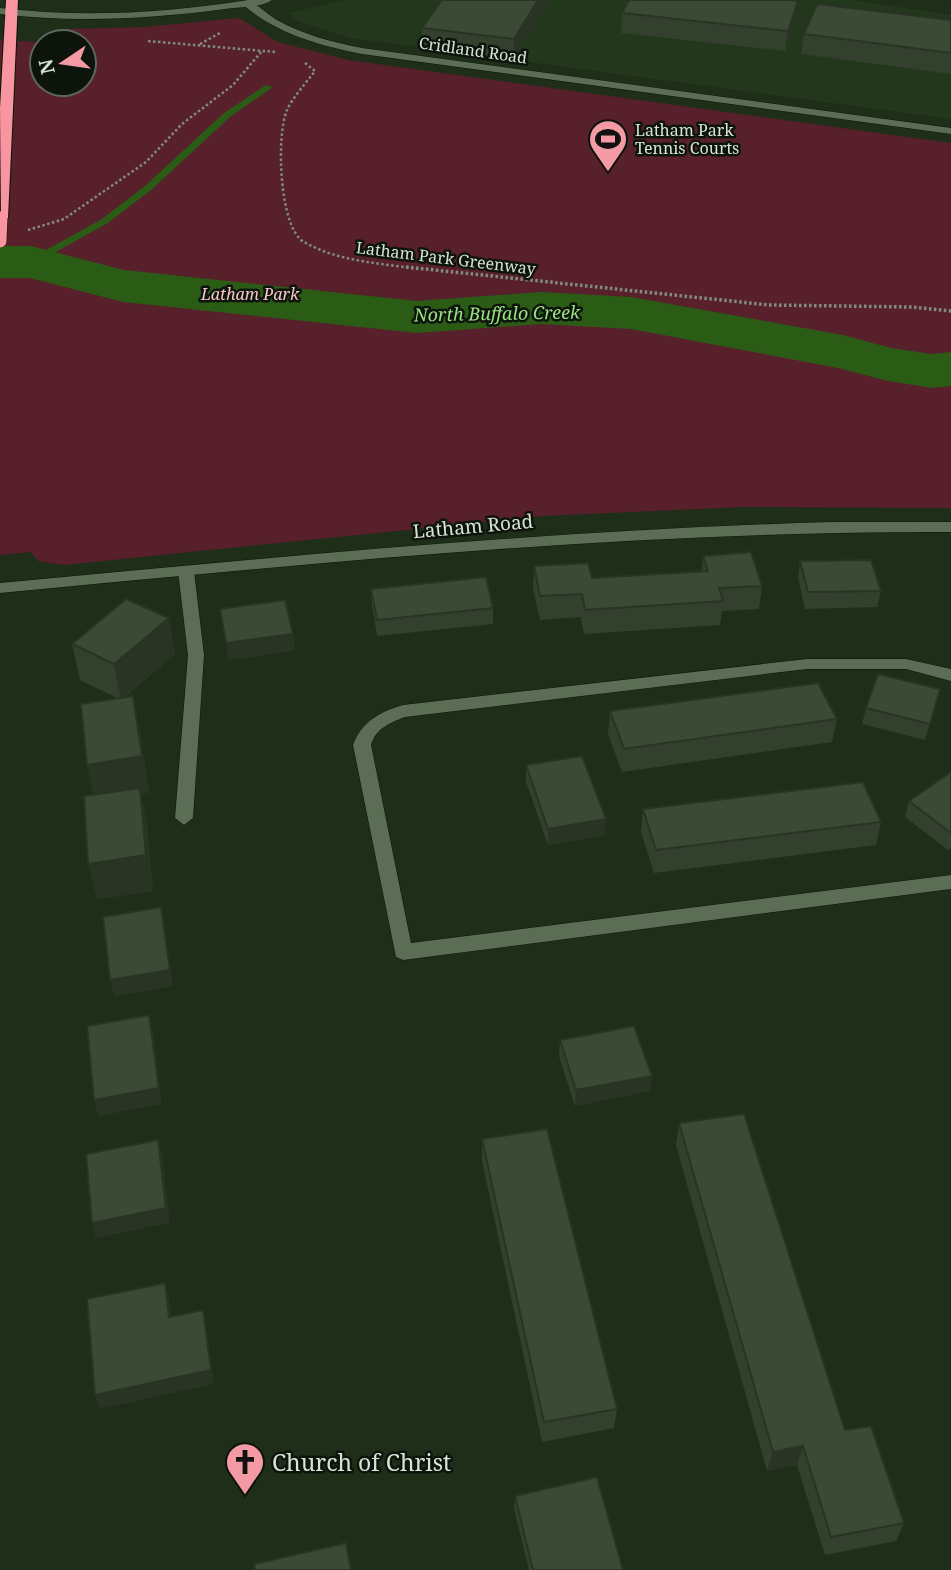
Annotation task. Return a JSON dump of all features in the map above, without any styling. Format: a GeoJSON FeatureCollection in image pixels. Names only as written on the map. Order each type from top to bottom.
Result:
{"type":"FeatureCollection","features":[{"type":"Feature","properties":{"kind":"highway"},"geometry":{"type":"LineString","coordinates":[[0,241],[8,8]]}},
{"type":"Feature","properties":{"kind":"street"},"geometry":{"type":"LineString","coordinates":[[8,8],[79,15],[247,4],[267,0]]}},
{"type":"Feature","properties":{"kind":"street","name":"Cridland Road"},"geometry":{"type":"LineString","coordinates":[[247,4],[284,28],[330,44],[362,51],[951,131]]}},
{"type":"Feature","properties":{"kind":"street","name":"Latham Road"},"geometry":{"type":"LineString","coordinates":[[0,588],[544,539],[679,530],[951,527]]}},
{"type":"Feature","properties":{"kind":"street"},"geometry":{"type":"LineString","coordinates":[[184,818],[196,654],[187,571]]}},
{"type":"Feature","properties":{"kind":"street"},"geometry":{"type":"LineString","coordinates":[[951,675],[906,664],[807,664],[403,711],[381,719],[365,733],[362,745],[403,952],[714,915],[951,883]]}},
{"type":"Feature","properties":{"kind":"path"},"geometry":{"type":"LineString","coordinates":[[20,231],[64,219],[146,162],[182,124],[233,85],[263,50],[286,54]]}},
{"type":"Feature","properties":{"kind":"path","name":"Latham Park Greenway"},"geometry":{"type":"LineString","coordinates":[[298,56],[315,71],[287,110],[281,142],[286,216],[301,241],[339,257],[448,274],[769,305],[912,307],[951,312]]}},
{"type":"Feature","properties":{"kind":"shaded area"},"geometry":{"type":"Polygon","coordinates":[[[344,0],[853,0],[951,15],[951,119],[351,38],[299,22],[289,13],[344,0]]]}},
{"type":"Feature","properties":{"kind":"green space","name":"Latham Park"},"geometry":{"type":"Polygon","coordinates":[[[239,18],[278,42],[348,60],[951,143],[951,508],[743,507],[543,516],[64,565],[38,561],[31,552],[0,555],[0,40],[28,42],[28,98],[98,98],[98,28],[239,18]]]}},
{"type":"Feature","properties":{"kind":"building"},"geometry":{"type":"Polygon","coordinates":[[[442,0],[538,0],[514,39],[422,28],[442,0]]]}},
{"type":"Feature","properties":{"kind":"building"},"geometry":{"type":"Polygon","coordinates":[[[629,0],[798,1],[788,31],[622,13],[629,0]]]}},
{"type":"Feature","properties":{"kind":"building"},"geometry":{"type":"Polygon","coordinates":[[[817,4],[951,20],[951,53],[804,34],[817,4]]]}},
{"type":"Feature","properties":{"kind":"building"},"geometry":{"type":"Polygon","coordinates":[[[751,552],[762,586],[719,588],[723,601],[585,610],[582,594],[540,596],[534,566],[588,563],[592,578],[708,571],[703,556],[751,552]]]}},
{"type":"Feature","properties":{"kind":"building"},"geometry":{"type":"Polygon","coordinates":[[[871,560],[881,591],[808,592],[800,561],[871,560]]]}},
{"type":"Feature","properties":{"kind":"building"},"geometry":{"type":"Polygon","coordinates":[[[486,577],[493,608],[377,620],[371,589],[486,577]]]}},
{"type":"Feature","properties":{"kind":"building"},"geometry":{"type":"Polygon","coordinates":[[[126,599],[169,618],[114,664],[72,644],[126,599]]]}},
{"type":"Feature","properties":{"kind":"building"},"geometry":{"type":"Polygon","coordinates":[[[285,600],[293,634],[226,643],[220,609],[285,600]]]}},
{"type":"Feature","properties":{"kind":"building"},"geometry":{"type":"Polygon","coordinates":[[[878,674],[940,689],[930,724],[866,708],[878,674]]]}},
{"type":"Feature","properties":{"kind":"building"},"geometry":{"type":"Polygon","coordinates":[[[818,683],[837,719],[624,749],[610,711],[818,683]]]}},
{"type":"Feature","properties":{"kind":"building"},"geometry":{"type":"Polygon","coordinates":[[[133,696],[142,756],[87,765],[81,704],[133,696]]]}},
{"type":"Feature","properties":{"kind":"building"},"geometry":{"type":"Polygon","coordinates":[[[582,756],[606,819],[548,829],[526,765],[582,756]]]}},
{"type":"Feature","properties":{"kind":"building"},"geometry":{"type":"Polygon","coordinates":[[[951,772],[951,833],[909,801],[951,772]]]}},
{"type":"Feature","properties":{"kind":"building"},"geometry":{"type":"Polygon","coordinates":[[[863,782],[881,822],[656,850],[643,809],[863,782]]]}},
{"type":"Feature","properties":{"kind":"building"},"geometry":{"type":"Polygon","coordinates":[[[140,788],[146,855],[88,864],[84,796],[140,788]]]}},
{"type":"Feature","properties":{"kind":"building"},"geometry":{"type":"Polygon","coordinates":[[[161,907],[170,970],[110,980],[103,917],[161,907]]]}},
{"type":"Feature","properties":{"kind":"building"},"geometry":{"type":"Polygon","coordinates":[[[149,1015],[159,1088],[94,1100],[87,1026],[149,1015]]]}},
{"type":"Feature","properties":{"kind":"building"},"geometry":{"type":"Polygon","coordinates":[[[634,1026],[652,1076],[576,1090],[560,1040],[634,1026]]]}},
{"type":"Feature","properties":{"kind":"building"},"geometry":{"type":"Polygon","coordinates":[[[744,1114],[845,1430],[871,1426],[904,1523],[831,1537],[803,1446],[773,1452],[679,1123],[744,1114]]]}},
{"type":"Feature","properties":{"kind":"building"},"geometry":{"type":"Polygon","coordinates":[[[547,1129],[617,1409],[544,1422],[482,1139],[547,1129]]]}},
{"type":"Feature","properties":{"kind":"building"},"geometry":{"type":"Polygon","coordinates":[[[158,1140],[166,1208],[92,1223],[86,1154],[158,1140]]]}},
{"type":"Feature","properties":{"kind":"building"},"geometry":{"type":"Polygon","coordinates":[[[165,1283],[169,1317],[203,1310],[211,1370],[95,1395],[87,1299],[165,1283]]]}},
{"type":"Feature","properties":{"kind":"building"},"geometry":{"type":"Polygon","coordinates":[[[597,1477],[623,1570],[533,1570],[515,1496],[597,1477]]]}},
{"type":"Feature","properties":{"kind":"building"},"geometry":{"type":"Polygon","coordinates":[[[346,1543],[351,1570],[255,1570],[254,1564],[346,1543]]]}},
{"type":"Feature","properties":{"kind":"waterway"},"geometry":{"type":"LineString","coordinates":[[31,262],[105,221],[148,188],[227,115],[269,87]]}},
{"type":"Feature","properties":{"kind":"waterway","name":"North Buffalo Creek"},"geometry":{"type":"LineString","coordinates":[[0,262],[31,262],[123,286],[417,317],[542,308],[631,313],[843,352],[888,364],[932,371],[951,369]]}},
{"type":"Feature","properties":{"kind":"place","name":"Latham Park Tennis Courts"},"geometry":{"type":"Point","coordinates":[608,173]}},
{"type":"Feature","properties":{"kind":"place","name":"Church of Christ"},"geometry":{"type":"Point","coordinates":[245,1496]}}]}
